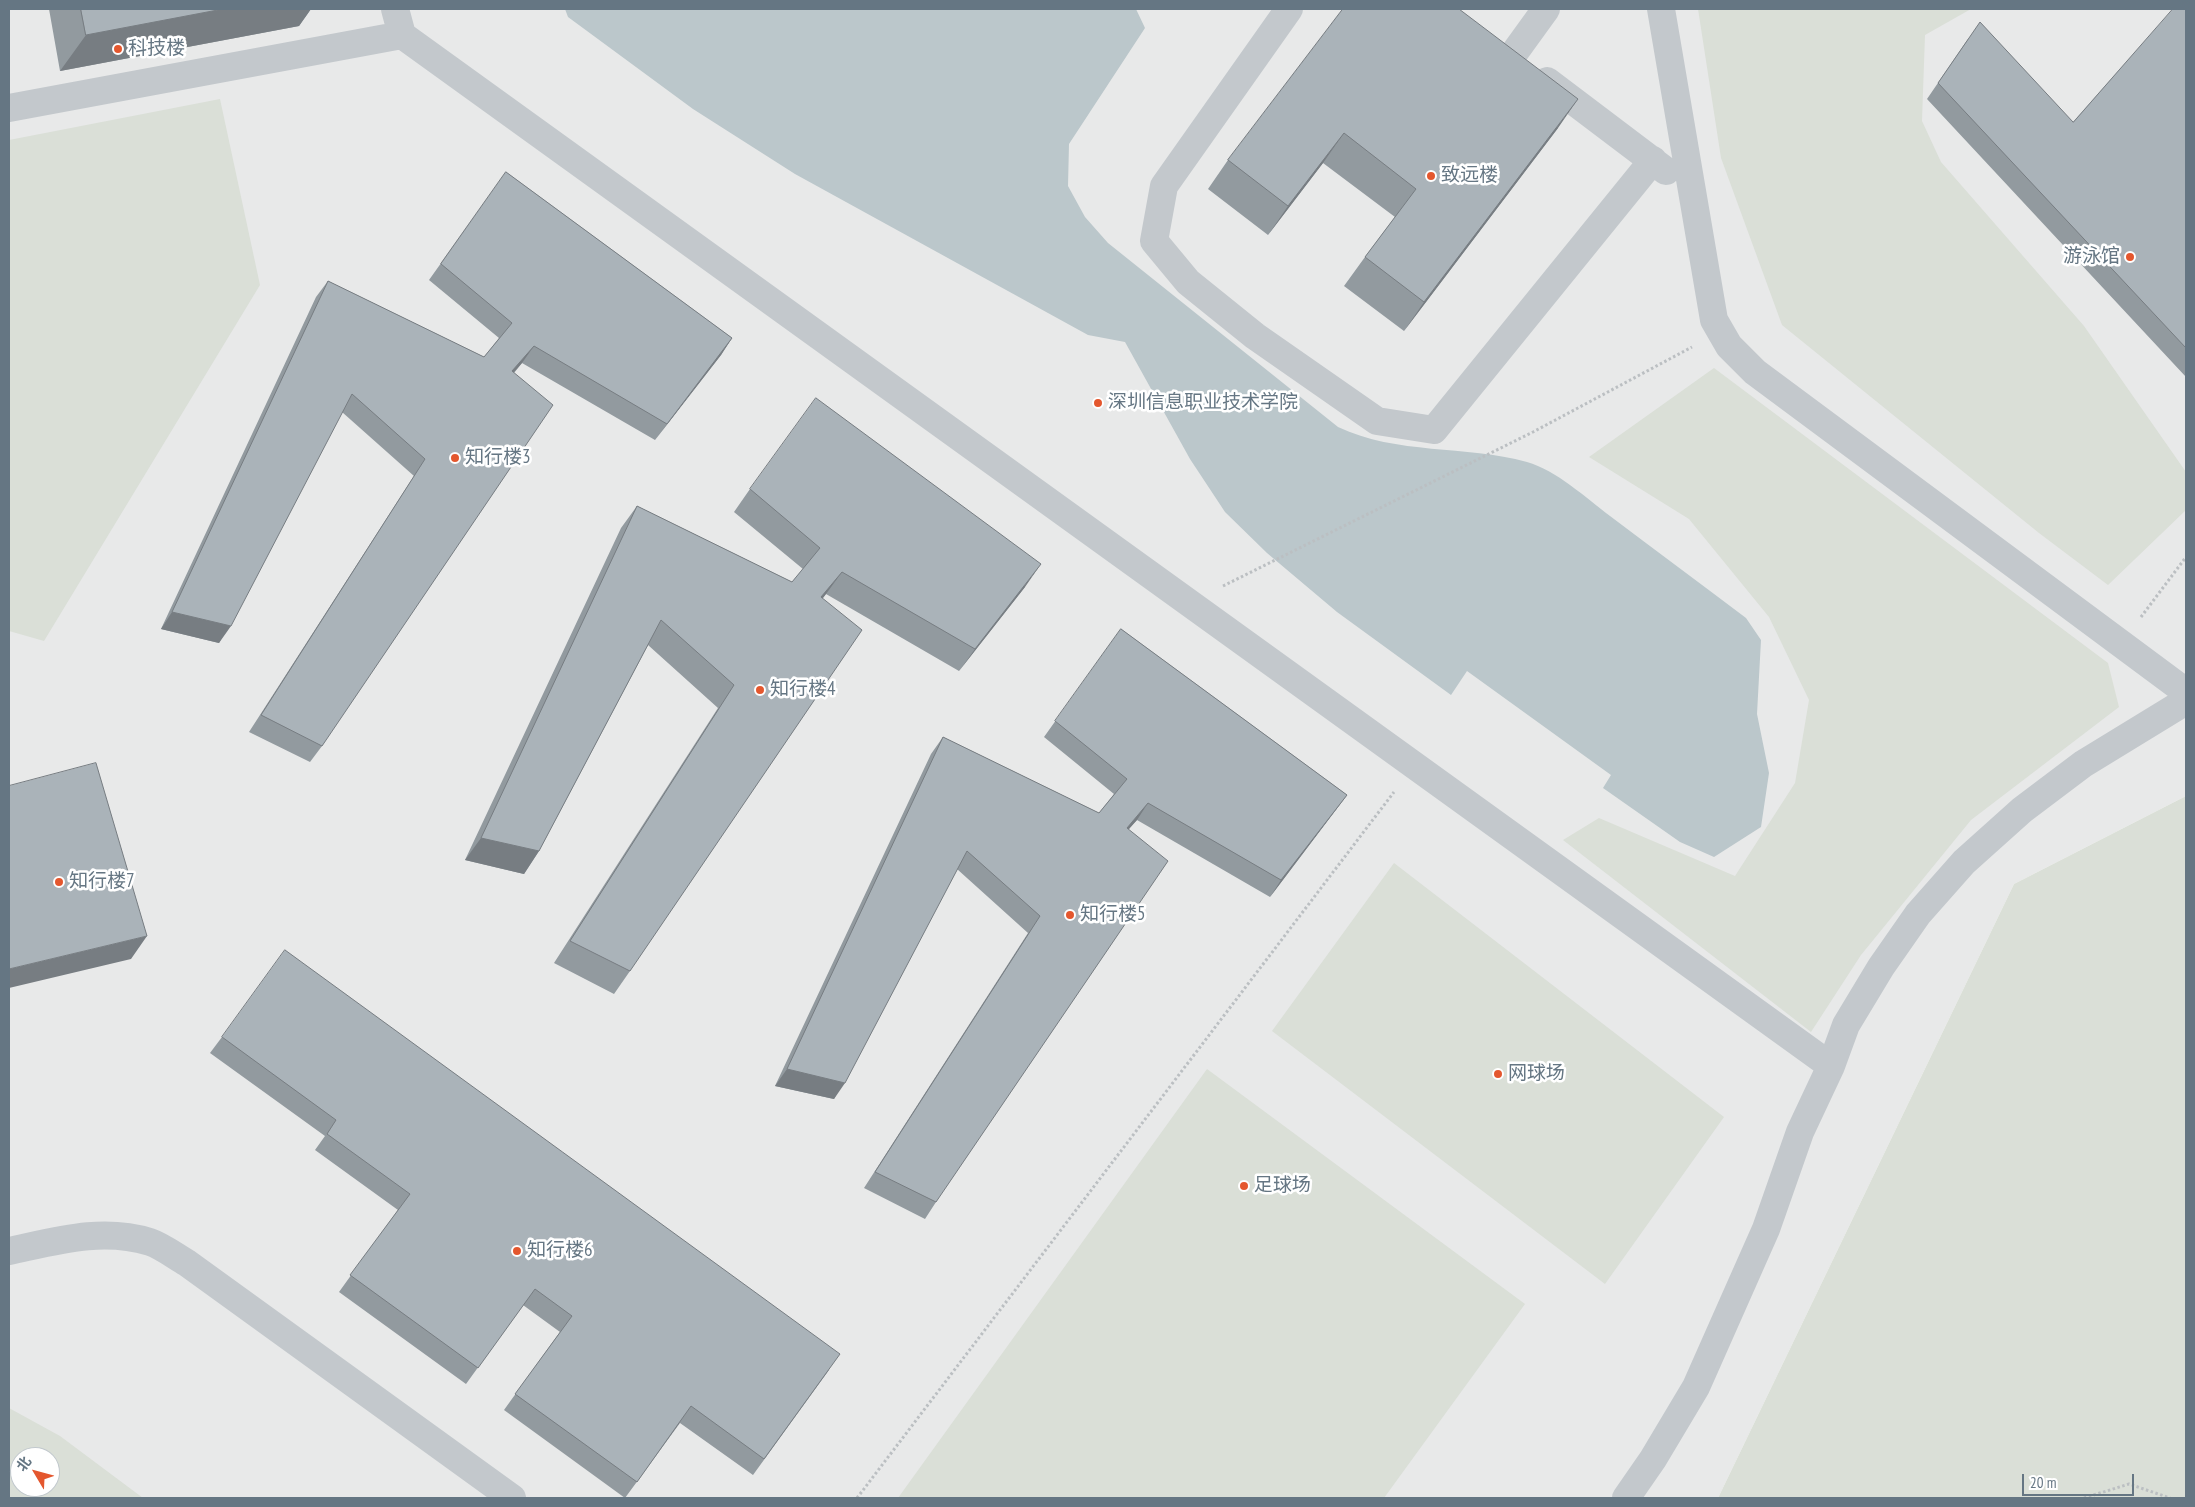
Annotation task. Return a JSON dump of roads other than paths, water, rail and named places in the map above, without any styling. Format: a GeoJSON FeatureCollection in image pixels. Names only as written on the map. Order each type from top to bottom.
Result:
{"type":"FeatureCollection","features":[{"type":"Feature","properties":{"kind":"street"},"geometry":{"type":"LineString","coordinates":[[395,9],[402,35],[1831,1066]]}},
{"type":"Feature","properties":{"kind":"street"},"geometry":{"type":"LineString","coordinates":[[1289,9],[1164,186],[1154,241],[1188,282],[1248,330],[1377,421],[1434,430],[1653,160]]}},
{"type":"Feature","properties":{"kind":"street"},"geometry":{"type":"LineString","coordinates":[[1512,56],[1546,9]]}},
{"type":"Feature","properties":{"kind":"street"},"geometry":{"type":"LineString","coordinates":[[1661,9],[1714,320],[1729,346],[1755,372],[2186,692]]}},
{"type":"Feature","properties":{"kind":"street"},"geometry":{"type":"LineString","coordinates":[[9,108],[402,35]]}},
{"type":"Feature","properties":{"kind":"street"},"geometry":{"type":"LineString","coordinates":[[1488,38],[1692,190]]}},
{"type":"Feature","properties":{"kind":"street"},"geometry":{"type":"LineString","coordinates":[[1626,1498],[1653,1459],[1696,1387],[1766,1229],[1800,1132],[1831,1066],[1846,1025],[1881,967],[1918,914],[1964,862],[2022,810],[2083,764],[2186,701]]}},
{"type":"Feature","properties":{"kind":"street"},"geometry":{"type":"LineString","coordinates":[[9,1251],[76,1237],[114,1234],[151,1242],[187,1263],[512,1498]]}},
{"type":"Feature","properties":{"kind":"place","name":"科技楼"},"geometry":{"type":"Point","coordinates":[118,49]}},
{"type":"Feature","properties":{"kind":"place","name":"致远楼"},"geometry":{"type":"Point","coordinates":[1431,176]}},
{"type":"Feature","properties":{"kind":"place","name":"游泳馆"},"geometry":{"type":"Point","coordinates":[2130,257]}},
{"type":"Feature","properties":{"kind":"place","name":"深圳信息职业技术学院"},"geometry":{"type":"Point","coordinates":[1098,403]}},
{"type":"Feature","properties":{"kind":"place","name":"知行楼3"},"geometry":{"type":"Point","coordinates":[455,458]}},
{"type":"Feature","properties":{"kind":"place","name":"知行楼4"},"geometry":{"type":"Point","coordinates":[760,690]}},
{"type":"Feature","properties":{"kind":"place","name":"知行楼7"},"geometry":{"type":"Point","coordinates":[59,882]}},
{"type":"Feature","properties":{"kind":"place","name":"知行楼5"},"geometry":{"type":"Point","coordinates":[1070,915]}},
{"type":"Feature","properties":{"kind":"place","name":"网球场"},"geometry":{"type":"Point","coordinates":[1498,1074]}},
{"type":"Feature","properties":{"kind":"place","name":"足球场"},"geometry":{"type":"Point","coordinates":[1244,1186]}},
{"type":"Feature","properties":{"kind":"place","name":"知行楼6"},"geometry":{"type":"Point","coordinates":[517,1251]}}]}
